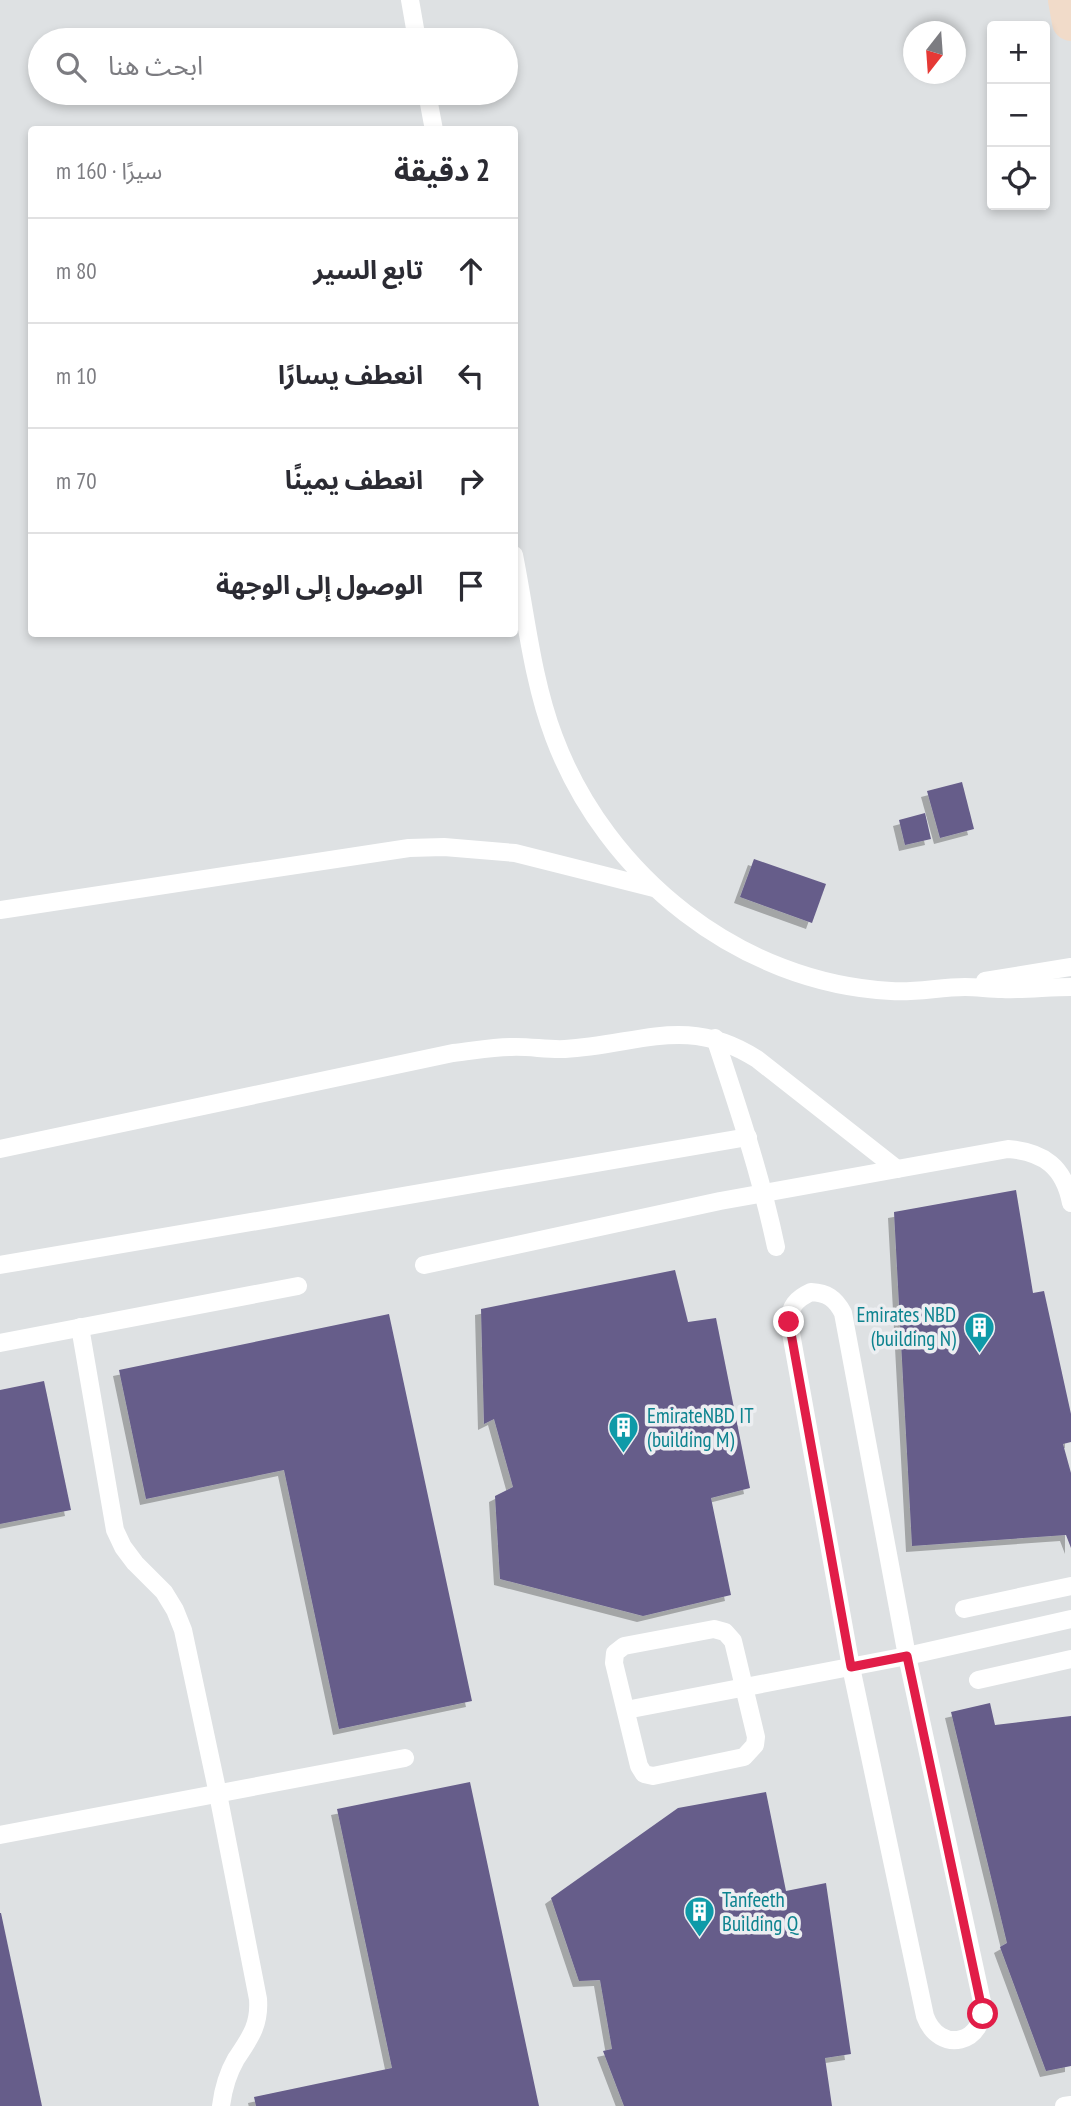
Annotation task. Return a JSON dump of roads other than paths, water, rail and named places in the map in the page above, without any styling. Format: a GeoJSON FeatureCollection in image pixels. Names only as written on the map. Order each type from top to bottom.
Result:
{"type":"FeatureCollection","features":[{"type":"Feature","properties":{"kind":"main road"},"geometry":{"type":"LineString","coordinates":[[1067,0],[1071,22]]}},
{"type":"Feature","properties":{"kind":"lane"},"geometry":{"type":"LineString","coordinates":[[410,0],[415,28]]}},
{"type":"Feature","properties":{"kind":"lane"},"geometry":{"type":"LineString","coordinates":[[429,105],[433,126]]}},
{"type":"Feature","properties":{"kind":"lane"},"geometry":{"type":"LineString","coordinates":[[518,576],[542,701],[568,770],[598,823],[628,861],[654,888],[710,931],[738,947],[798,973],[829,982],[892,992],[964,987],[1031,989],[1071,986]]}},
{"type":"Feature","properties":{"kind":"lane"},"geometry":{"type":"LineString","coordinates":[[0,910],[409,848],[444,847],[514,853],[654,888]]}},
{"type":"Feature","properties":{"kind":"lane"},"geometry":{"type":"LineString","coordinates":[[964,987],[997,978],[1071,968]]}},
{"type":"Feature","properties":{"kind":"lane"},"geometry":{"type":"LineString","coordinates":[[0,1149],[453,1053],[514,1046],[566,1049],[668,1034],[692,1034],[737,1046],[757,1059],[897,1169]]}},
{"type":"Feature","properties":{"kind":"lane"},"geometry":{"type":"LineString","coordinates":[[715,1038],[748,1137],[776,1247]]}},
{"type":"Feature","properties":{"kind":"lane"},"geometry":{"type":"LineString","coordinates":[[0,1265],[748,1137]]}},
{"type":"Feature","properties":{"kind":"lane"},"geometry":{"type":"LineString","coordinates":[[424,1265],[764,1193],[1008,1149],[1037,1154],[1049,1162],[1068,1186],[1071,1203]]}},
{"type":"Feature","properties":{"kind":"lane"},"geometry":{"type":"LineString","coordinates":[[0,1343],[298,1286]]}},
{"type":"Feature","properties":{"kind":"lane"},"geometry":{"type":"LineString","coordinates":[[811,1292],[824,1293],[836,1301],[843,1313],[907,1656],[982,2003],[983,2014],[979,2026],[971,2035],[961,2040],[949,2040],[937,2035],[929,2027],[925,2016],[851,1667],[789,1322],[790,1309],[798,1298],[811,1292]]}},
{"type":"Feature","properties":{"kind":"lane"},"geometry":{"type":"LineString","coordinates":[[80,1327],[115,1530],[129,1555],[164,1592],[183,1630],[218,1794],[259,2011],[254,2033],[236,2059],[228,2077],[221,2106]]}},
{"type":"Feature","properties":{"kind":"lane"},"geometry":{"type":"LineString","coordinates":[[964,1609],[1071,1586]]}},
{"type":"Feature","properties":{"kind":"lane"},"geometry":{"type":"LineString","coordinates":[[626,1710],[907,1656],[1071,1619]]}},
{"type":"Feature","properties":{"kind":"lane"},"geometry":{"type":"LineString","coordinates":[[720,1630],[730,1636],[735,1647],[745,1688],[756,1737],[751,1752],[744,1757],[653,1776],[644,1774],[639,1766],[614,1663],[615,1653],[619,1648],[720,1630]]}},
{"type":"Feature","properties":{"kind":"lane"},"geometry":{"type":"LineString","coordinates":[[978,1680],[1071,1659]]}},
{"type":"Feature","properties":{"kind":"lane"},"geometry":{"type":"LineString","coordinates":[[0,1835],[405,1758]]}},
{"type":"Feature","properties":{"kind":"lane"},"geometry":{"type":"LineString","coordinates":[[1064,2106],[1071,2105]]}},
{"type":"Feature","properties":{"kind":"place","name":"Emirates NBD (building N)"},"geometry":{"type":"Point","coordinates":[979,1354]}},
{"type":"Feature","properties":{"kind":"place","name":"EmirateNBD IT (building M)"},"geometry":{"type":"Point","coordinates":[624,1455]}},
{"type":"Feature","properties":{"kind":"place","name":"Tanfeeth Building Q"},"geometry":{"type":"Point","coordinates":[699,1939]}}]}
